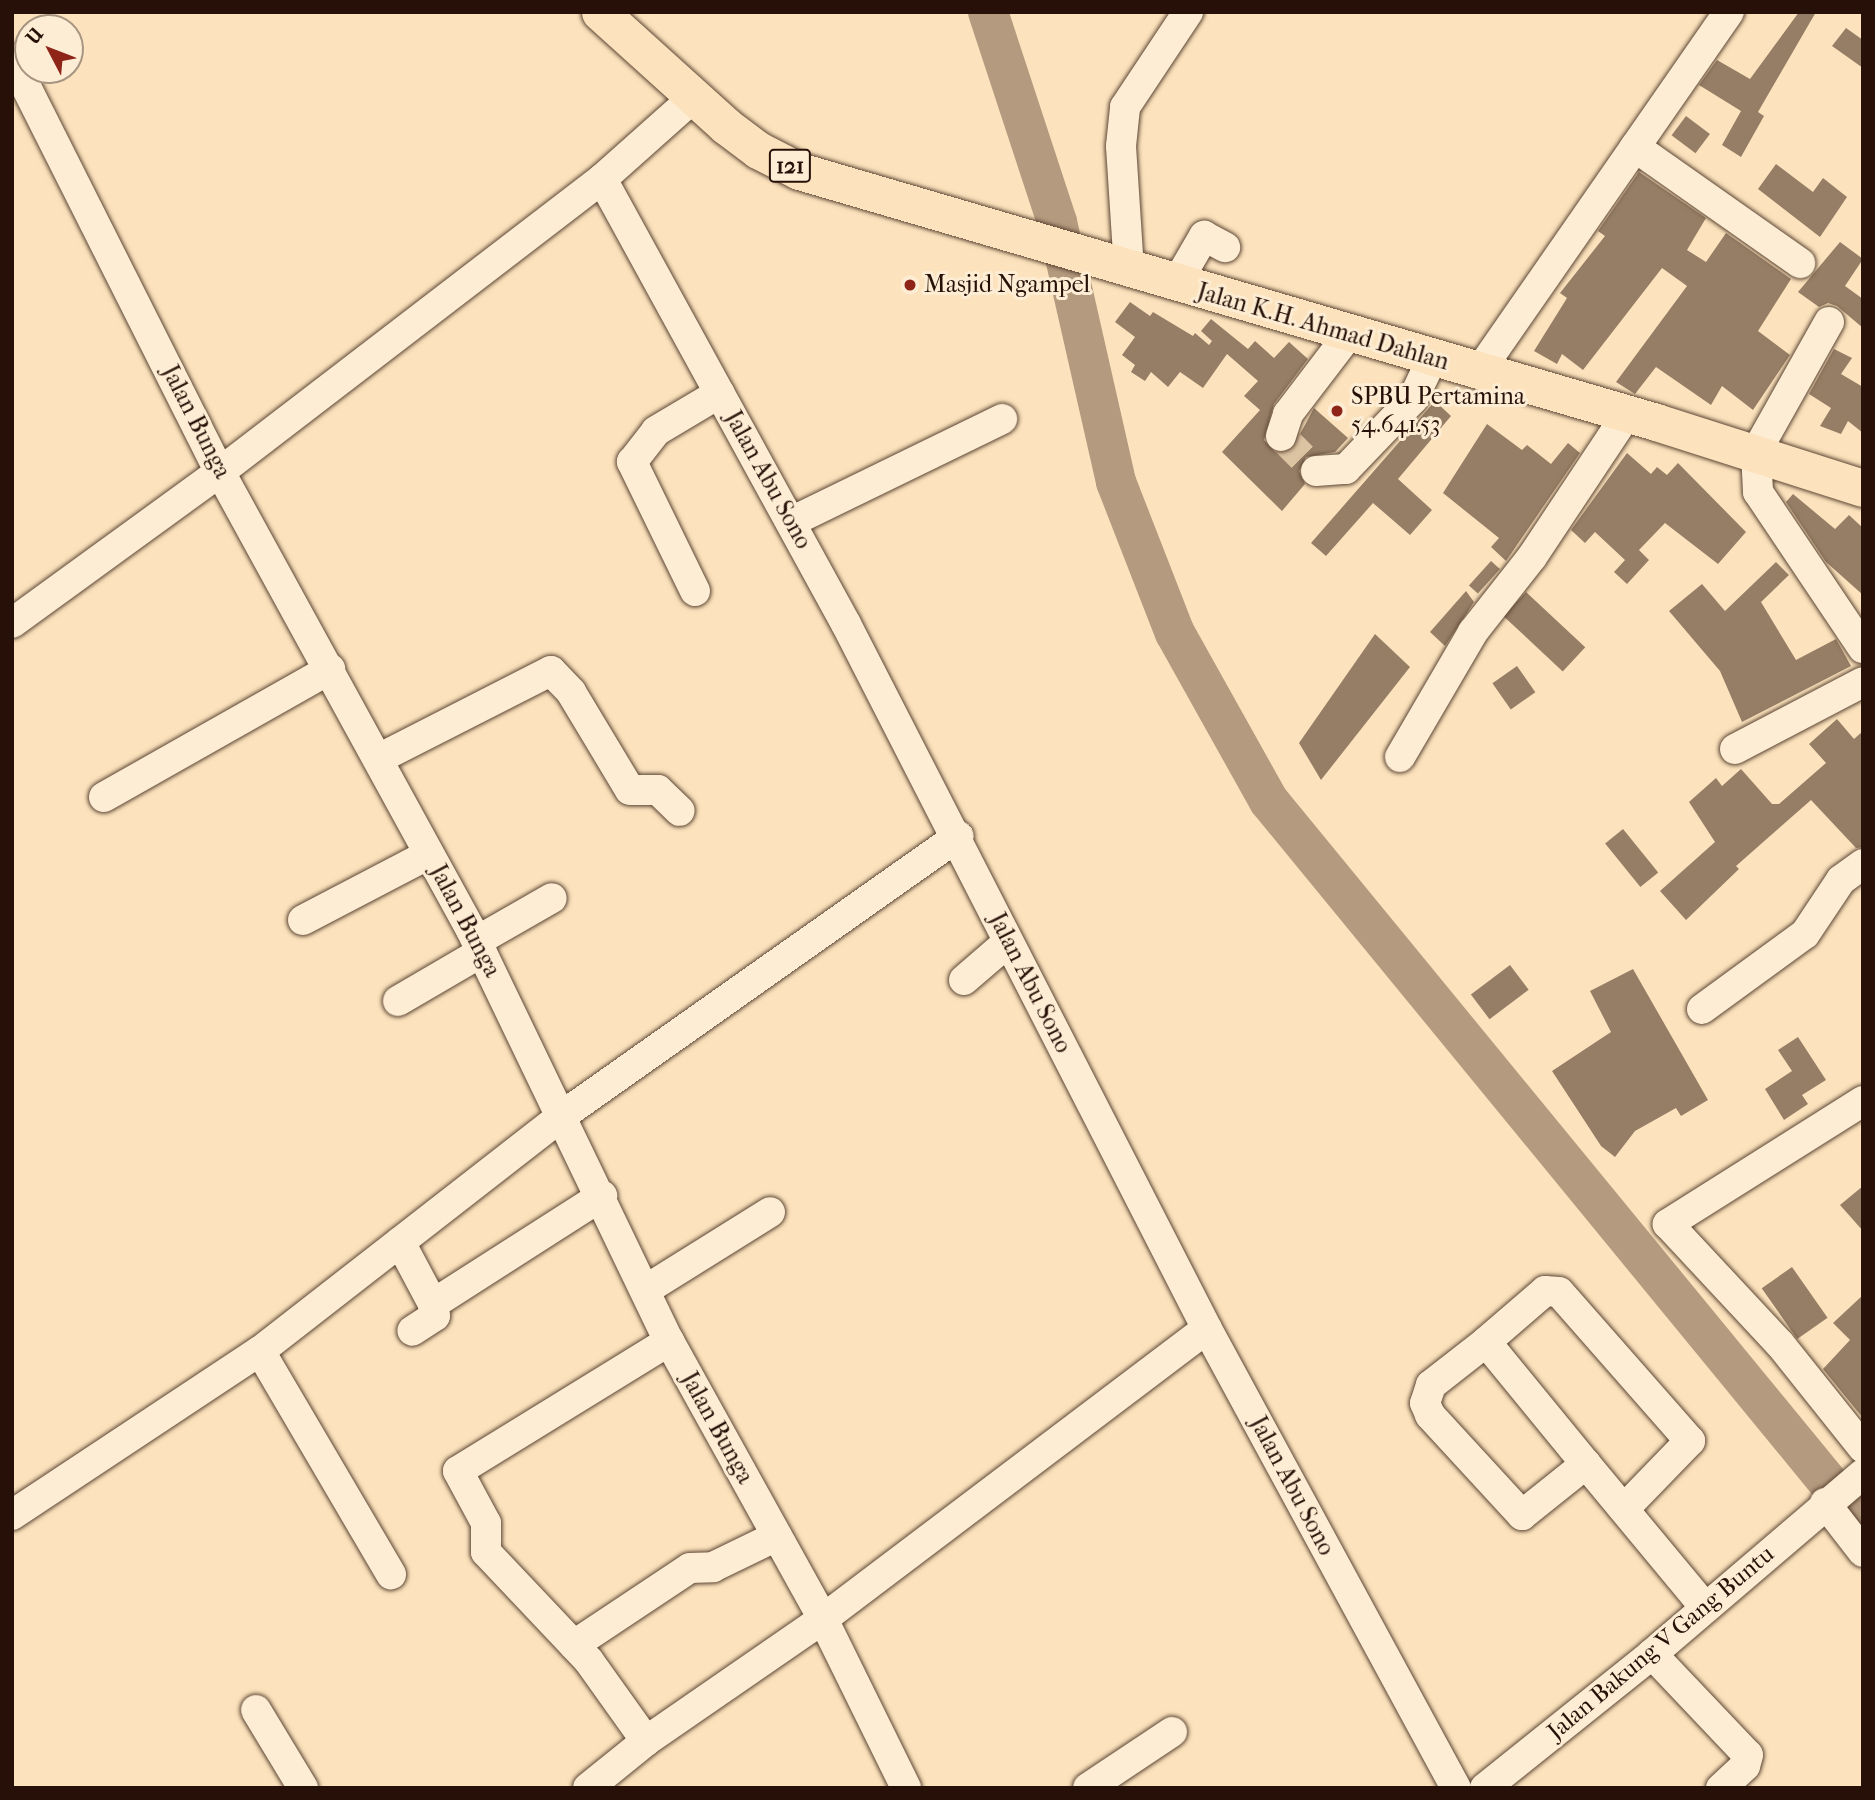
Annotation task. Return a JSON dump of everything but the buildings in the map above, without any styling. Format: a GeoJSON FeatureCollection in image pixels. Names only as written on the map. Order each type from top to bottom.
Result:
{"type":"FeatureCollection","features":[{"type":"Feature","properties":{"kind":"main road","name":"121"},"geometry":{"type":"LineString","coordinates":[[600,12],[693,98]]}},
{"type":"Feature","properties":{"kind":"main road","name":"Jalan K.H. Ahmad Dahlan"},"geometry":{"type":"LineString","coordinates":[[693,98],[758,150],[799,171],[1121,268],[1433,357],[1478,373],[1756,452],[1863,488]]}},
{"type":"Feature","properties":{"kind":"street"},"geometry":{"type":"LineString","coordinates":[[1121,268],[1121,146],[1125,107],[1188,12]]}},
{"type":"Feature","properties":{"kind":"street"},"geometry":{"type":"LineString","coordinates":[[1478,373],[1729,12]]}},
{"type":"Feature","properties":{"kind":"street","name":"Jalan Bunga"},"geometry":{"type":"LineString","coordinates":[[12,59],[220,472],[479,946],[647,1289],[669,1340],[823,1619],[906,1788]]}},
{"type":"Feature","properties":{"kind":"street"},"geometry":{"type":"LineString","coordinates":[[12,623],[220,472],[601,179],[693,98]]}},
{"type":"Feature","properties":{"kind":"street"},"geometry":{"type":"LineString","coordinates":[[1635,147],[1800,263]]}},
{"type":"Feature","properties":{"kind":"street","name":"Jalan Abu Sono"},"geometry":{"type":"LineString","coordinates":[[601,179],[791,522],[958,836],[1009,942],[1207,1329],[1456,1788]]}},
{"type":"Feature","properties":{"kind":"street"},"geometry":{"type":"LineString","coordinates":[[1176,284],[1205,236],[1225,247]]}},
{"type":"Feature","properties":{"kind":"street"},"geometry":{"type":"LineString","coordinates":[[1829,322],[1756,452],[1758,492],[1863,648]]}},
{"type":"Feature","properties":{"kind":"street"},"geometry":{"type":"LineString","coordinates":[[1281,436],[1288,414],[1350,333]]}},
{"type":"Feature","properties":{"kind":"street"},"geometry":{"type":"LineString","coordinates":[[1317,471],[1346,469],[1413,399],[1433,357]]}},
{"type":"Feature","properties":{"kind":"street"},"geometry":{"type":"LineString","coordinates":[[695,591],[632,462],[656,432],[720,393]]}},
{"type":"Feature","properties":{"kind":"street"},"geometry":{"type":"LineString","coordinates":[[1400,757],[1472,632],[1532,557],[1627,414]]}},
{"type":"Feature","properties":{"kind":"street"},"geometry":{"type":"LineString","coordinates":[[791,522],[1002,419]]}},
{"type":"Feature","properties":{"kind":"street"},"geometry":{"type":"LineString","coordinates":[[104,797],[330,669]]}},
{"type":"Feature","properties":{"kind":"street"},"geometry":{"type":"LineString","coordinates":[[378,759],[551,671],[571,692],[630,790],[658,790],[680,811]]}},
{"type":"Feature","properties":{"kind":"street"},"geometry":{"type":"LineString","coordinates":[[1735,749],[1863,682]]}},
{"type":"Feature","properties":{"kind":"street"},"geometry":{"type":"LineString","coordinates":[[12,1515],[260,1351],[563,1115],[958,836]]}},
{"type":"Feature","properties":{"kind":"street"},"geometry":{"type":"LineString","coordinates":[[303,920],[429,854]]}},
{"type":"Feature","properties":{"kind":"street"},"geometry":{"type":"LineString","coordinates":[[1702,1009],[1805,934],[1841,880],[1863,864]]}},
{"type":"Feature","properties":{"kind":"street"},"geometry":{"type":"LineString","coordinates":[[398,1001],[552,898]]}},
{"type":"Feature","properties":{"kind":"street"},"geometry":{"type":"LineString","coordinates":[[964,980],[1009,942]]}},
{"type":"Feature","properties":{"kind":"street"},"geometry":{"type":"LineString","coordinates":[[1863,1101],[1668,1224],[1780,1345],[1863,1448]]}},
{"type":"Feature","properties":{"kind":"street"},"geometry":{"type":"LineString","coordinates":[[433,1304],[602,1196]]}},
{"type":"Feature","properties":{"kind":"street"},"geometry":{"type":"LineString","coordinates":[[647,1289],[770,1212]]}},
{"type":"Feature","properties":{"kind":"street"},"geometry":{"type":"LineString","coordinates":[[400,1242],[433,1304],[435,1317],[412,1331]]}},
{"type":"Feature","properties":{"kind":"street"},"geometry":{"type":"LineString","coordinates":[[1586,1464],[1529,1513],[1518,1514],[1430,1415],[1424,1403],[1431,1385],[1545,1291],[1555,1289],[1687,1435],[1689,1445],[1624,1510]]}},
{"type":"Feature","properties":{"kind":"street"},"geometry":{"type":"LineString","coordinates":[[588,1788],[646,1741],[823,1619],[1207,1329]]}},
{"type":"Feature","properties":{"kind":"street"},"geometry":{"type":"LineString","coordinates":[[646,1741],[575,1645],[486,1552],[486,1523],[458,1471],[669,1340]]}},
{"type":"Feature","properties":{"kind":"street"},"geometry":{"type":"LineString","coordinates":[[1486,1342],[1704,1605]]}},
{"type":"Feature","properties":{"kind":"street"},"geometry":{"type":"LineString","coordinates":[[260,1351],[391,1574]]}},
{"type":"Feature","properties":{"kind":"street","name":"Jalan Bakung V Gang Buntu"},"geometry":{"type":"LineString","coordinates":[[1485,1788],[1652,1654],[1704,1605],[1863,1474]]}},
{"type":"Feature","properties":{"kind":"street"},"geometry":{"type":"LineString","coordinates":[[1830,1500],[1863,1552]]}},
{"type":"Feature","properties":{"kind":"street"},"geometry":{"type":"LineString","coordinates":[[575,1645],[690,1568],[713,1567],[777,1535]]}},
{"type":"Feature","properties":{"kind":"street"},"geometry":{"type":"LineString","coordinates":[[1652,1654],[1748,1755],[1745,1766],[1721,1788]]}},
{"type":"Feature","properties":{"kind":"street"},"geometry":{"type":"LineString","coordinates":[[256,1710],[303,1788]]}},
{"type":"Feature","properties":{"kind":"street"},"geometry":{"type":"LineString","coordinates":[[1088,1788],[1172,1732]]}},
{"type":"Feature","properties":{"kind":"waterway"},"geometry":{"type":"LineString","coordinates":[[988,12],[1057,222],[1116,482],[1175,633],[1269,801],[1863,1525]]}},
{"type":"Feature","properties":{"kind":"tunnel"},"geometry":{"type":"LineString","coordinates":[[1281,436],[1316,471]]}},
{"type":"Feature","properties":{"kind":"place","name":"Masjid Ngampel"},"geometry":{"type":"Point","coordinates":[910,285]}},
{"type":"Feature","properties":{"kind":"place","name":"SPBU Pertamina 54.641.53"},"geometry":{"type":"Point","coordinates":[1337,411]}}]}
